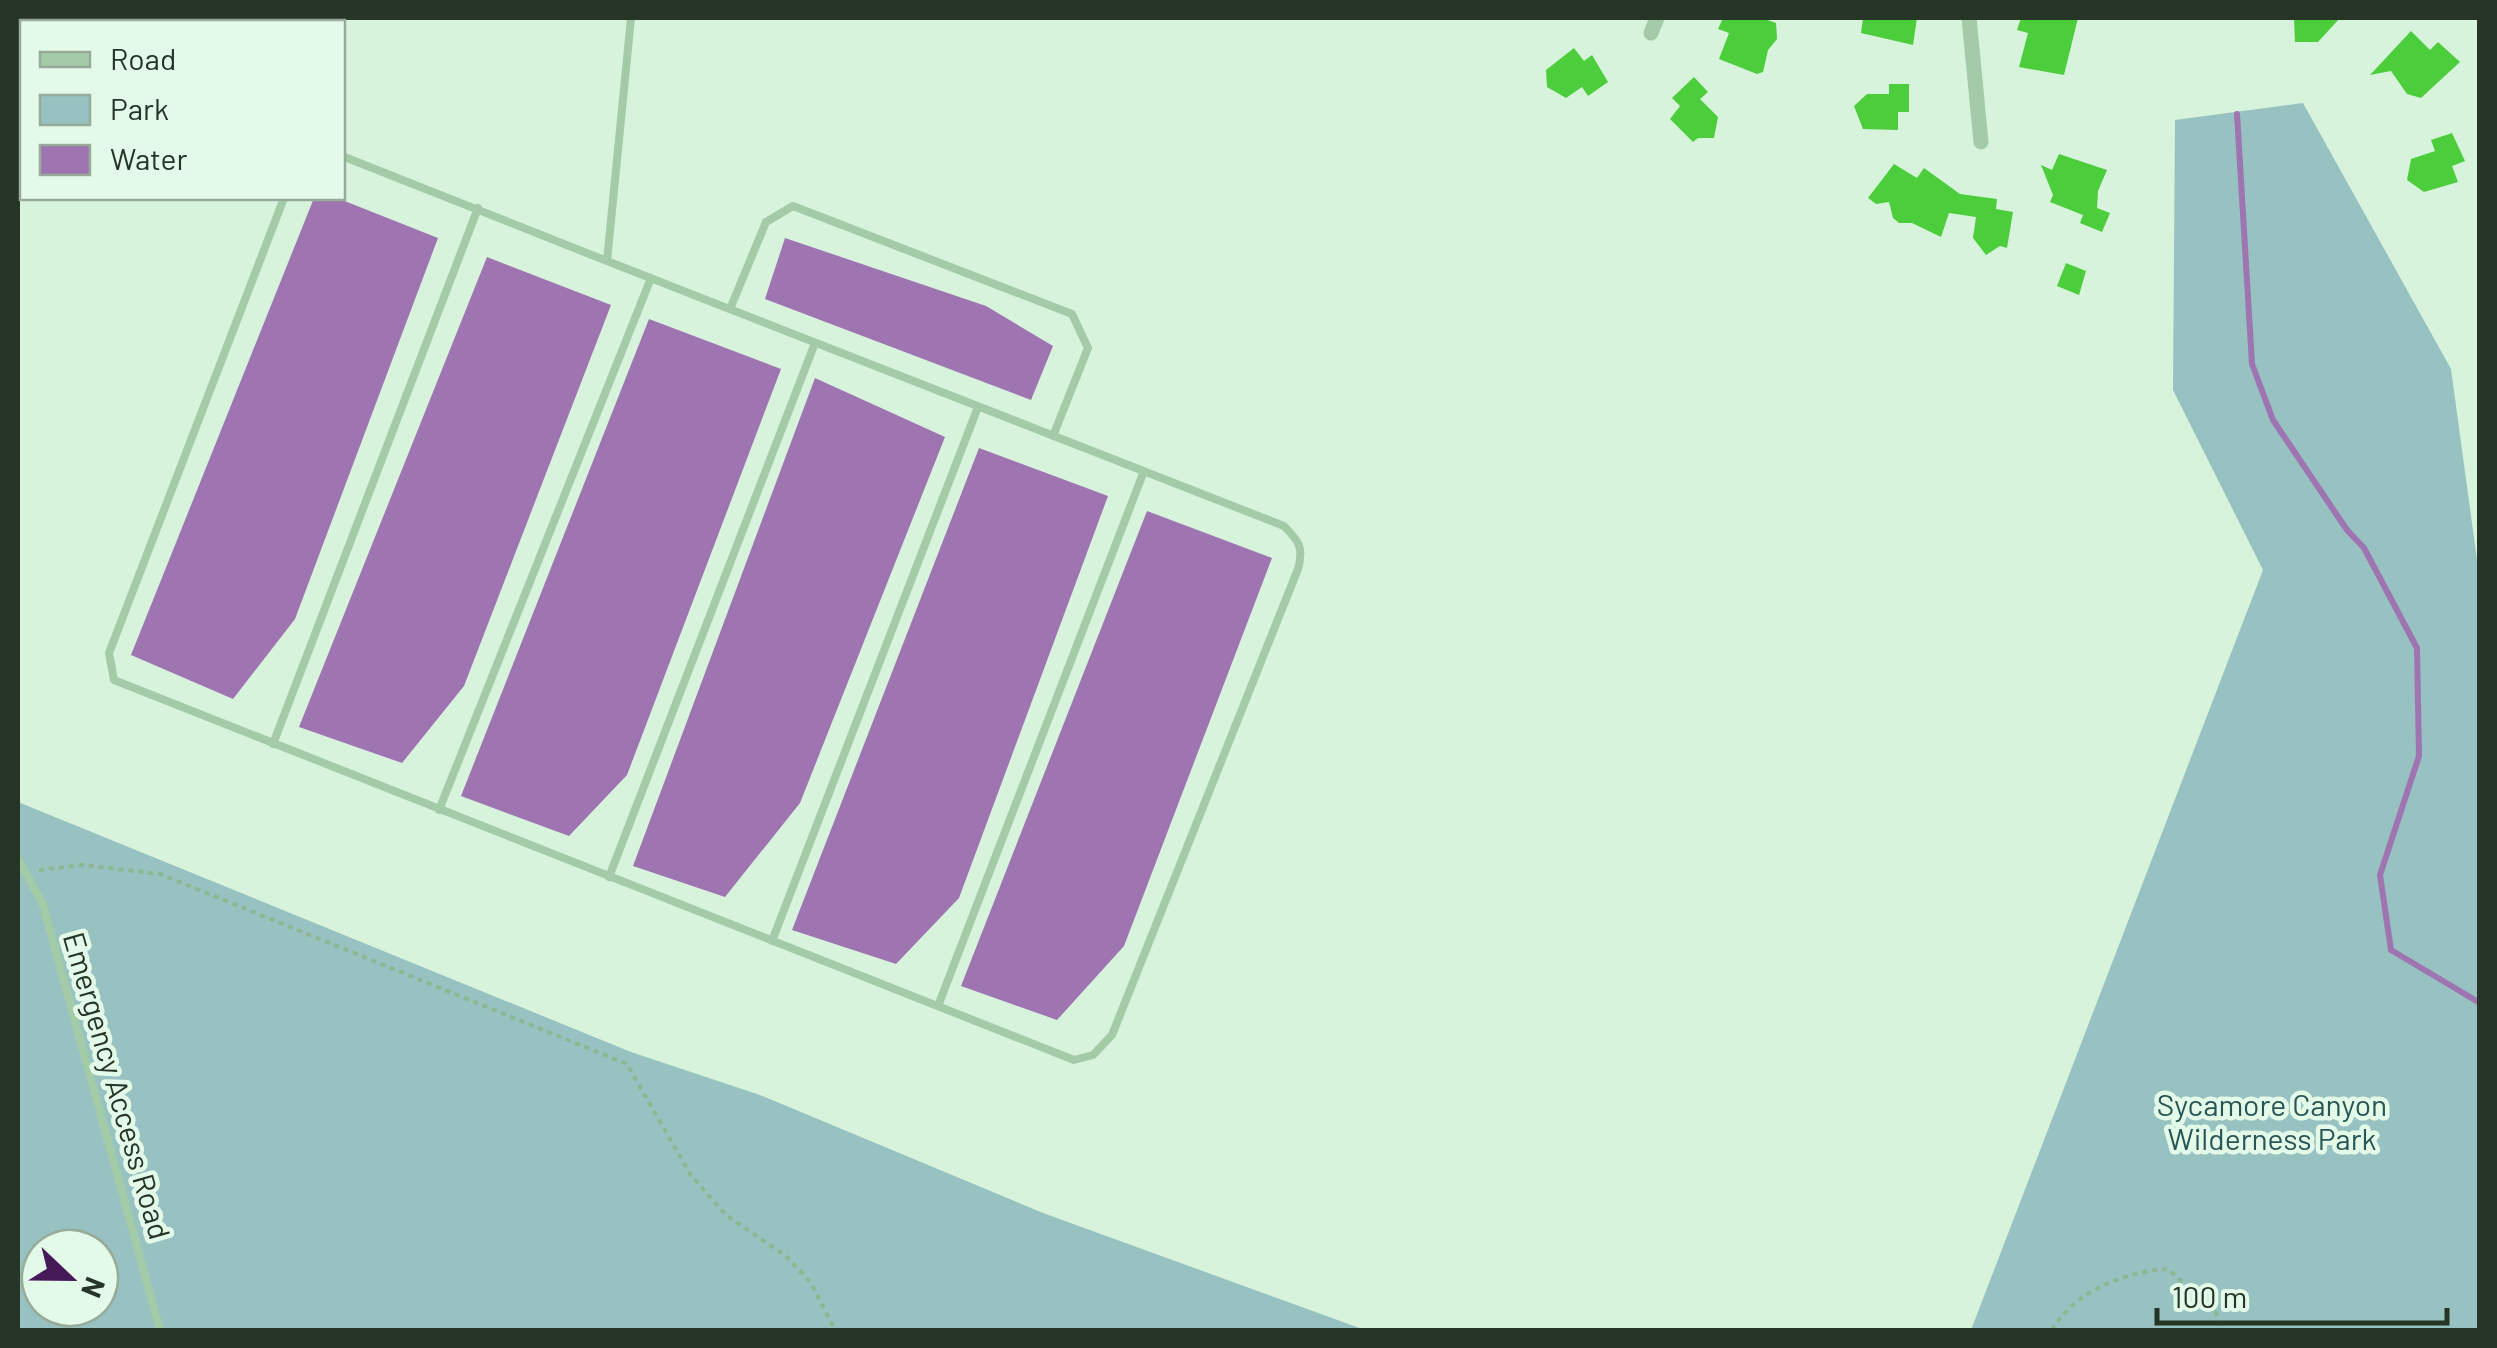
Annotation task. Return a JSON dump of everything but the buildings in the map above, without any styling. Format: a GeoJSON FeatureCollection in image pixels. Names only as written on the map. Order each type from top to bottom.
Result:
{"type":"FeatureCollection","features":[{"type":"Feature","properties":{"kind":"street"},"geometry":{"type":"LineString","coordinates":[[1969,18],[1982,142]]}},
{"type":"Feature","properties":{"kind":"lane"},"geometry":{"type":"LineString","coordinates":[[607,260],[631,18]]}},
{"type":"Feature","properties":{"kind":"lane"},"geometry":{"type":"LineString","coordinates":[[283,200],[108,653],[114,680],[1074,1060],[1105,1046],[1298,569],[1301,546],[1284,526],[345,157]]}},
{"type":"Feature","properties":{"kind":"lane"},"geometry":{"type":"LineString","coordinates":[[730,309],[766,222],[793,206],[1072,314],[1088,348],[1053,436]]}},
{"type":"Feature","properties":{"kind":"lane"},"geometry":{"type":"LineString","coordinates":[[273,744],[478,208]]}},
{"type":"Feature","properties":{"kind":"lane"},"geometry":{"type":"LineString","coordinates":[[439,810],[651,278]]}},
{"type":"Feature","properties":{"kind":"lane"},"geometry":{"type":"LineString","coordinates":[[610,877],[815,343]]}},
{"type":"Feature","properties":{"kind":"lane"},"geometry":{"type":"LineString","coordinates":[[772,940],[978,407]]}},
{"type":"Feature","properties":{"kind":"lane"},"geometry":{"type":"LineString","coordinates":[[938,1006],[1144,471]]}},
{"type":"Feature","properties":{"kind":"lane","name":"Emergency Access Road"},"geometry":{"type":"LineString","coordinates":[[19,860],[42,905],[160,1330]]}},
{"type":"Feature","properties":{"kind":"path"},"geometry":{"type":"LineString","coordinates":[[19,860],[40,870],[82,865],[160,874],[627,1064],[690,1174],[726,1215],[786,1256],[811,1283],[835,1330]]}},
{"type":"Feature","properties":{"kind":"path"},"geometry":{"type":"LineString","coordinates":[[2052,1330],[2064,1310],[2130,1271],[2168,1269],[2216,1311],[2216,1330]]}},
{"type":"Feature","properties":{"kind":"green space","name":"Sycamore Canyon Wilderness Park"},"geometry":{"type":"Polygon","coordinates":[[[2303,103],[2451,369],[2480,582],[2479,1330],[1971,1330],[2263,570],[2173,390],[2175,120],[2303,103]]]}},
{"type":"Feature","properties":{"kind":"green space"},"geometry":{"type":"Polygon","coordinates":[[[18,802],[631,1052],[760,1095],[1043,1213],[1365,1330],[18,1330],[18,802]]]}},
{"type":"Feature","properties":{"kind":"water"},"geometry":{"type":"Polygon","coordinates":[[[313,200],[342,200],[438,238],[295,619],[233,699],[131,655],[313,200]]]}},
{"type":"Feature","properties":{"kind":"water"},"geometry":{"type":"Polygon","coordinates":[[[785,238],[986,306],[1053,346],[1031,400],[765,299],[785,238]]]}},
{"type":"Feature","properties":{"kind":"water"},"geometry":{"type":"Polygon","coordinates":[[[487,257],[611,305],[464,686],[402,763],[299,727],[487,257]]]}},
{"type":"Feature","properties":{"kind":"water"},"geometry":{"type":"Polygon","coordinates":[[[649,319],[781,369],[627,775],[569,836],[461,796],[649,319]]]}},
{"type":"Feature","properties":{"kind":"water"},"geometry":{"type":"Polygon","coordinates":[[[815,378],[945,437],[800,803],[725,897],[633,866],[815,378]]]}},
{"type":"Feature","properties":{"kind":"water"},"geometry":{"type":"Polygon","coordinates":[[[979,448],[1108,496],[959,898],[896,964],[792,930],[979,448]]]}},
{"type":"Feature","properties":{"kind":"water"},"geometry":{"type":"Polygon","coordinates":[[[1147,511],[1272,558],[1124,946],[1057,1020],[961,986],[1147,511]]]}},
{"type":"Feature","properties":{"kind":"waterway"},"geometry":{"type":"LineString","coordinates":[[2237,114],[2252,364],[2273,420],[2347,530],[2364,548],[2417,648],[2419,756],[2380,875],[2391,950],[2480,1003]]}}]}
